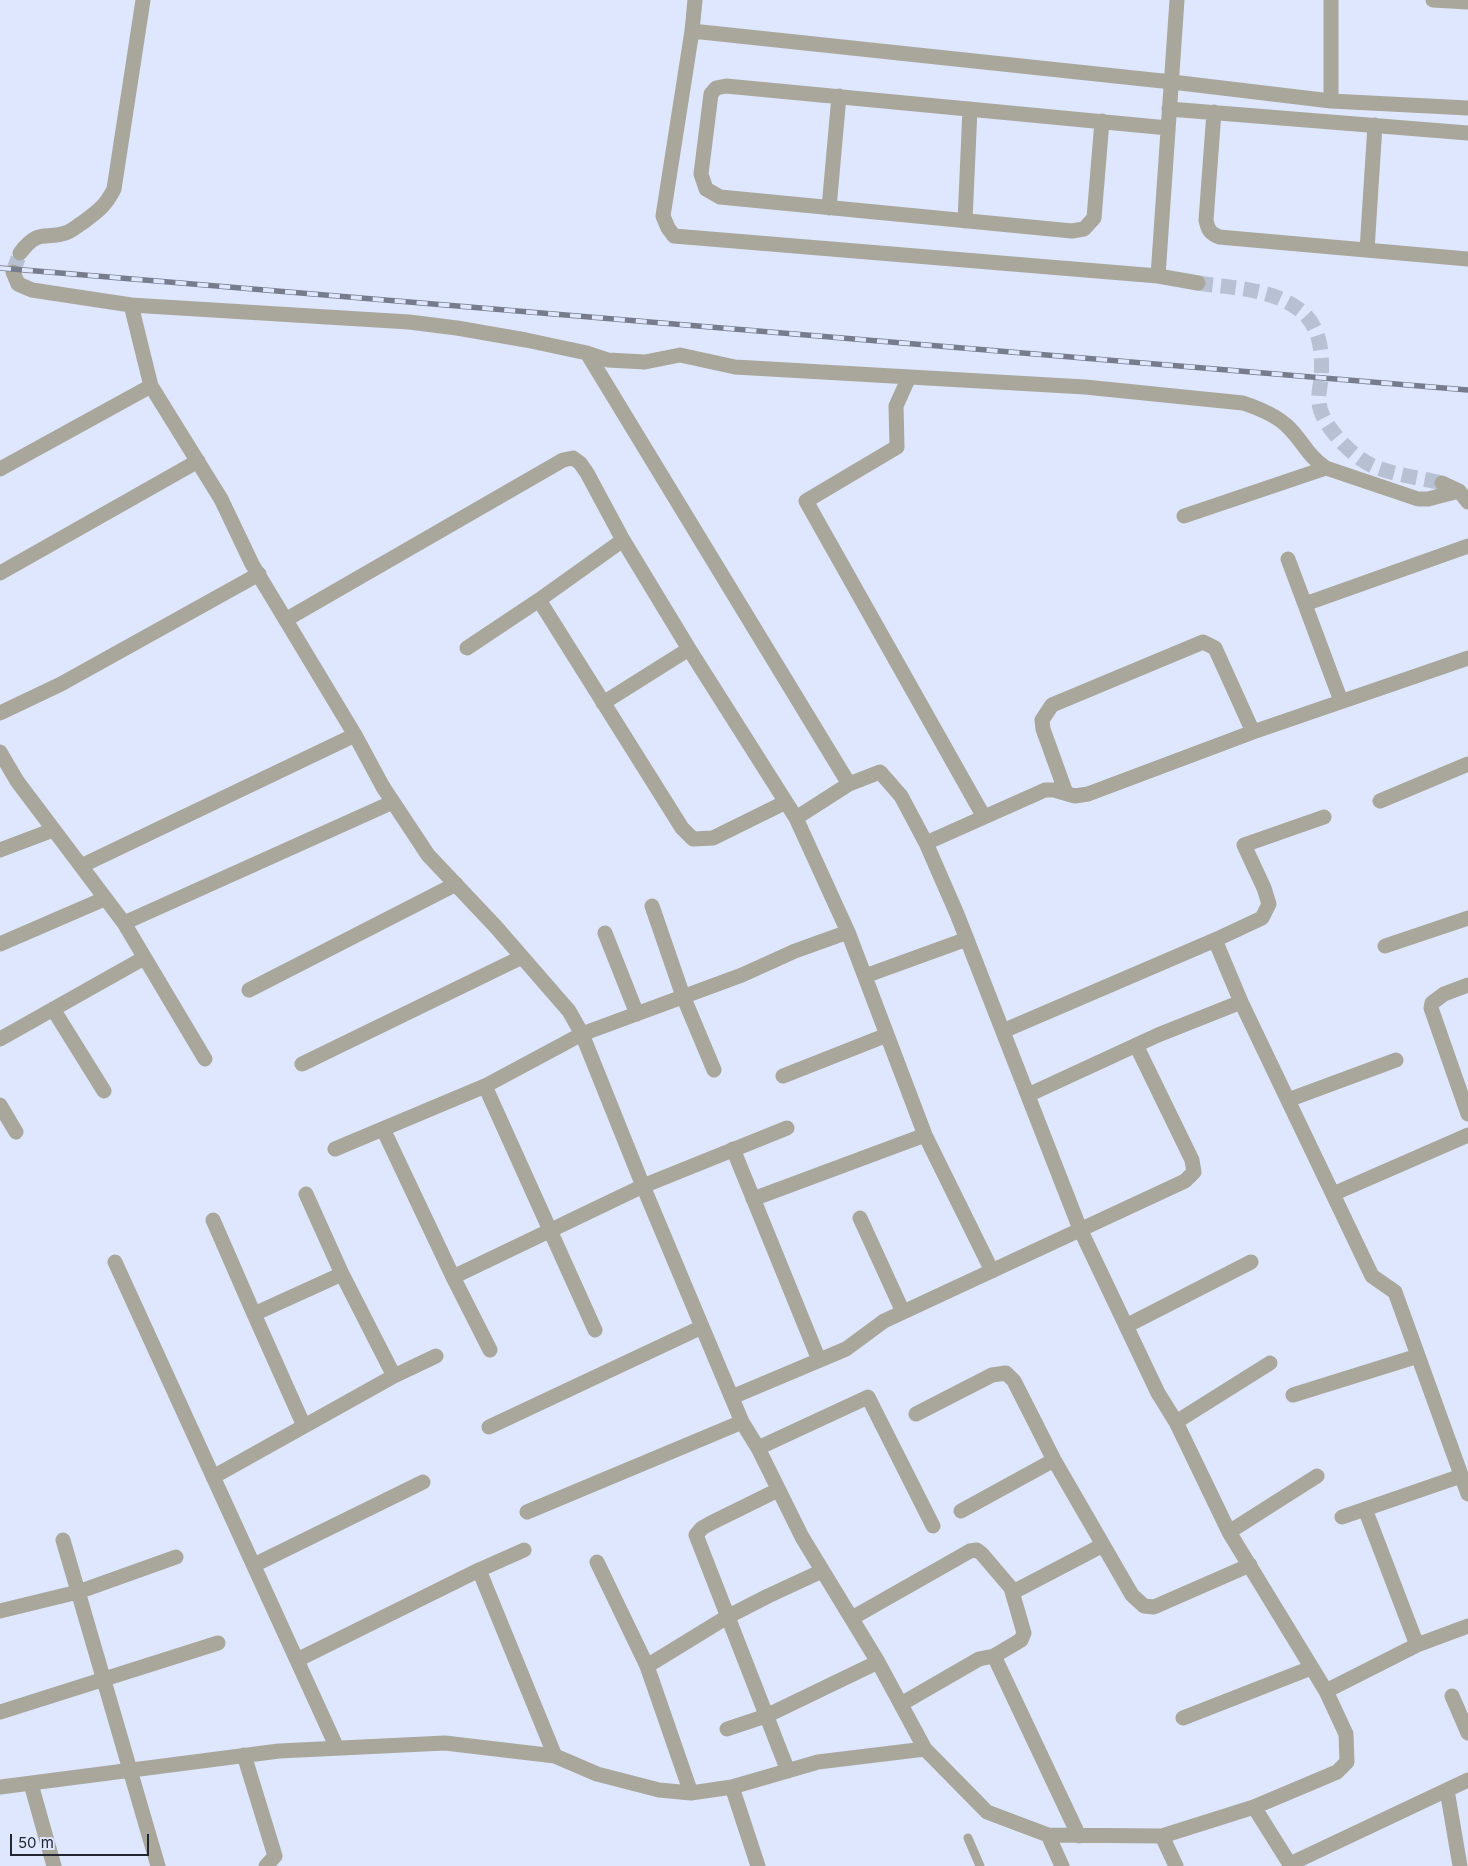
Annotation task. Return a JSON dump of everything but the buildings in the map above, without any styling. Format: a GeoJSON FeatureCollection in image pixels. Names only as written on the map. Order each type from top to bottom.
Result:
{"type":"FeatureCollection","features":[{"type":"Feature","properties":{"kind":"street"},"geometry":{"type":"LineString","coordinates":[[20,253],[34,237],[67,232],[74,229],[100,211],[108,202],[114,190],[143,0]]}},
{"type":"Feature","properties":{"kind":"street"},"geometry":{"type":"LineString","coordinates":[[695,0],[692,32],[663,216],[674,236],[1158,276],[1198,283]]}},
{"type":"Feature","properties":{"kind":"street"},"geometry":{"type":"LineString","coordinates":[[1158,276],[1177,0]]}},
{"type":"Feature","properties":{"kind":"street"},"geometry":{"type":"LineString","coordinates":[[1331,0],[1332,100]]}},
{"type":"Feature","properties":{"kind":"street"},"geometry":{"type":"LineString","coordinates":[[1433,0],[1468,2]]}},
{"type":"Feature","properties":{"kind":"street"},"geometry":{"type":"LineString","coordinates":[[692,32],[1332,100],[1468,108]]}},
{"type":"Feature","properties":{"kind":"street"},"geometry":{"type":"LineString","coordinates":[[1102,121],[1094,218],[1084,229],[1072,230],[965,221],[720,197],[706,189],[701,174],[711,94],[716,88],[726,86],[839,96],[1102,121],[1168,128]]}},
{"type":"Feature","properties":{"kind":"street"},"geometry":{"type":"LineString","coordinates":[[829,208],[839,96]]}},
{"type":"Feature","properties":{"kind":"street"},"geometry":{"type":"LineString","coordinates":[[965,221],[970,109]]}},
{"type":"Feature","properties":{"kind":"street"},"geometry":{"type":"LineString","coordinates":[[1169,109],[1468,133]]}},
{"type":"Feature","properties":{"kind":"street"},"geometry":{"type":"LineString","coordinates":[[1214,112],[1206,220],[1211,233],[1219,236],[1468,259]]}},
{"type":"Feature","properties":{"kind":"street"},"geometry":{"type":"LineString","coordinates":[[1367,250],[1375,125]]}},
{"type":"Feature","properties":{"kind":"street"},"geometry":{"type":"LineString","coordinates":[[13,272],[18,284],[32,290],[131,305],[408,322],[526,340],[587,353],[608,360],[645,362],[680,355],[735,367],[1085,388],[1243,404],[1259,409],[1286,425],[1307,452],[1326,468],[1418,499],[1464,497]]}},
{"type":"Feature","properties":{"kind":"street"},"geometry":{"type":"LineString","coordinates":[[131,305],[151,386],[221,499],[259,574],[393,802],[428,855],[569,1011],[582,1034],[643,1186],[742,1422],[758,1448],[778,1490],[822,1571],[878,1662],[925,1749],[986,1812],[1048,1835],[1162,1836],[1254,1808],[1337,1772],[1348,1762],[1346,1734],[1326,1691],[1229,1532],[1176,1422],[1158,1393],[1126,1326],[1080,1228],[967,939],[926,843],[901,796],[880,772],[849,784],[796,818]]}},
{"type":"Feature","properties":{"kind":"street"},"geometry":{"type":"LineString","coordinates":[[587,353],[849,784]]}},
{"type":"Feature","properties":{"kind":"street"},"geometry":{"type":"LineString","coordinates":[[909,377],[896,406],[896,447],[806,501],[984,817]]}},
{"type":"Feature","properties":{"kind":"street"},"geometry":{"type":"LineString","coordinates":[[0,469],[151,386]]}},
{"type":"Feature","properties":{"kind":"street"},"geometry":{"type":"LineString","coordinates":[[287,619],[563,460],[572,458],[580,463],[587,472],[623,540],[689,649],[796,818],[848,932],[925,1136],[992,1271]]}},
{"type":"Feature","properties":{"kind":"street"},"geometry":{"type":"LineString","coordinates":[[0,573],[198,461]]}},
{"type":"Feature","properties":{"kind":"street"},"geometry":{"type":"LineString","coordinates":[[1184,516],[1326,468]]}},
{"type":"Feature","properties":{"kind":"street"},"geometry":{"type":"LineString","coordinates":[[1442,483],[1464,497]]}},
{"type":"Feature","properties":{"kind":"street"},"geometry":{"type":"LineString","coordinates":[[467,648],[539,600],[623,540]]}},
{"type":"Feature","properties":{"kind":"street"},"geometry":{"type":"LineString","coordinates":[[1305,604],[1468,546]]}},
{"type":"Feature","properties":{"kind":"street"},"geometry":{"type":"LineString","coordinates":[[1288,559],[1341,701]]}},
{"type":"Feature","properties":{"kind":"street"},"geometry":{"type":"LineString","coordinates":[[0,713],[62,684],[259,574]]}},
{"type":"Feature","properties":{"kind":"street"},"geometry":{"type":"LineString","coordinates":[[539,600],[682,828],[693,839],[713,838],[786,802]]}},
{"type":"Feature","properties":{"kind":"street"},"geometry":{"type":"LineString","coordinates":[[1066,793],[1043,729],[1042,720],[1052,705],[1203,642],[1215,648],[1253,732]]}},
{"type":"Feature","properties":{"kind":"street"},"geometry":{"type":"LineString","coordinates":[[603,703],[689,649]]}},
{"type":"Feature","properties":{"kind":"street"},"geometry":{"type":"LineString","coordinates":[[926,843],[1045,790],[1075,796],[1088,794],[1253,732],[1468,658]]}},
{"type":"Feature","properties":{"kind":"street"},"geometry":{"type":"LineString","coordinates":[[81,866],[355,735]]}},
{"type":"Feature","properties":{"kind":"street"},"geometry":{"type":"LineString","coordinates":[[0,752],[17,781],[104,899],[124,923],[205,1059]]}},
{"type":"Feature","properties":{"kind":"street"},"geometry":{"type":"LineString","coordinates":[[1380,801],[1468,764]]}},
{"type":"Feature","properties":{"kind":"street"},"geometry":{"type":"LineString","coordinates":[[124,923],[393,802]]}},
{"type":"Feature","properties":{"kind":"street"},"geometry":{"type":"LineString","coordinates":[[1003,1031],[1262,918],[1269,904],[1264,888],[1244,845],[1324,817]]}},
{"type":"Feature","properties":{"kind":"street"},"geometry":{"type":"LineString","coordinates":[[0,850],[53,830]]}},
{"type":"Feature","properties":{"kind":"street"},"geometry":{"type":"LineString","coordinates":[[249,990],[456,884]]}},
{"type":"Feature","properties":{"kind":"street"},"geometry":{"type":"LineString","coordinates":[[0,944],[104,899]]}},
{"type":"Feature","properties":{"kind":"street"},"geometry":{"type":"LineString","coordinates":[[652,906],[683,996],[714,1070]]}},
{"type":"Feature","properties":{"kind":"street"},"geometry":{"type":"LineString","coordinates":[[1385,946],[1468,918]]}},
{"type":"Feature","properties":{"kind":"street"},"geometry":{"type":"LineString","coordinates":[[335,1149],[485,1086],[582,1034],[742,975],[795,951],[848,932]]}},
{"type":"Feature","properties":{"kind":"street"},"geometry":{"type":"LineString","coordinates":[[605,933],[637,1014]]}},
{"type":"Feature","properties":{"kind":"street"},"geometry":{"type":"LineString","coordinates":[[865,976],[967,939]]}},
{"type":"Feature","properties":{"kind":"street"},"geometry":{"type":"LineString","coordinates":[[1215,940],[1241,1002],[1372,1276],[1395,1292],[1468,1494]]}},
{"type":"Feature","properties":{"kind":"street"},"geometry":{"type":"LineString","coordinates":[[302,1064],[522,957]]}},
{"type":"Feature","properties":{"kind":"street"},"geometry":{"type":"LineString","coordinates":[[0,1039],[144,958]]}},
{"type":"Feature","properties":{"kind":"street"},"geometry":{"type":"LineString","coordinates":[[1467,1107],[1431,1008],[1432,1003],[1437,998],[1468,986]]}},
{"type":"Feature","properties":{"kind":"street"},"geometry":{"type":"LineString","coordinates":[[1028,1096],[1136,1045],[1241,1002]]}},
{"type":"Feature","properties":{"kind":"street"},"geometry":{"type":"LineString","coordinates":[[53,1009],[104,1091]]}},
{"type":"Feature","properties":{"kind":"street"},"geometry":{"type":"LineString","coordinates":[[783,1076],[887,1035]]}},
{"type":"Feature","properties":{"kind":"street"},"geometry":{"type":"LineString","coordinates":[[732,1397],[846,1349],[884,1321],[1080,1228],[1185,1181],[1194,1172],[1192,1160],[1136,1045]]}},
{"type":"Feature","properties":{"kind":"street"},"geometry":{"type":"LineString","coordinates":[[1288,1100],[1396,1060]]}},
{"type":"Feature","properties":{"kind":"street"},"geometry":{"type":"LineString","coordinates":[[485,1086],[595,1330]]}},
{"type":"Feature","properties":{"kind":"street"},"geometry":{"type":"LineString","coordinates":[[0,1105],[16,1132]]}},
{"type":"Feature","properties":{"kind":"street"},"geometry":{"type":"LineString","coordinates":[[453,1277],[643,1186],[788,1128]]}},
{"type":"Feature","properties":{"kind":"street"},"geometry":{"type":"LineString","coordinates":[[383,1129],[490,1350]]}},
{"type":"Feature","properties":{"kind":"street"},"geometry":{"type":"LineString","coordinates":[[1333,1194],[1468,1135]]}},
{"type":"Feature","properties":{"kind":"street"},"geometry":{"type":"LineString","coordinates":[[753,1199],[925,1136]]}},
{"type":"Feature","properties":{"kind":"street"},"geometry":{"type":"LineString","coordinates":[[733,1149],[819,1360]]}},
{"type":"Feature","properties":{"kind":"street"},"geometry":{"type":"LineString","coordinates":[[306,1194],[342,1274],[394,1376]]}},
{"type":"Feature","properties":{"kind":"street"},"geometry":{"type":"LineString","coordinates":[[860,1218],[903,1312]]}},
{"type":"Feature","properties":{"kind":"street"},"geometry":{"type":"LineString","coordinates":[[213,1220],[304,1426]]}},
{"type":"Feature","properties":{"kind":"street"},"geometry":{"type":"LineString","coordinates":[[115,1262],[337,1748]]}},
{"type":"Feature","properties":{"kind":"street"},"geometry":{"type":"LineString","coordinates":[[1126,1326],[1252,1262]]}},
{"type":"Feature","properties":{"kind":"street"},"geometry":{"type":"LineString","coordinates":[[254,1314],[342,1274]]}},
{"type":"Feature","properties":{"kind":"street"},"geometry":{"type":"LineString","coordinates":[[489,1427],[702,1327]]}},
{"type":"Feature","properties":{"kind":"street"},"geometry":{"type":"LineString","coordinates":[[213,1477],[394,1376],[436,1356]]}},
{"type":"Feature","properties":{"kind":"street"},"geometry":{"type":"LineString","coordinates":[[1293,1395],[1418,1356]]}},
{"type":"Feature","properties":{"kind":"street"},"geometry":{"type":"LineString","coordinates":[[1176,1422],[1270,1364]]}},
{"type":"Feature","properties":{"kind":"street"},"geometry":{"type":"LineString","coordinates":[[916,1414],[992,1375],[1006,1373],[1014,1381],[1054,1460],[1132,1595],[1144,1606],[1154,1607],[1250,1565]]}},
{"type":"Feature","properties":{"kind":"street"},"geometry":{"type":"LineString","coordinates":[[758,1448],[868,1397],[934,1526]]}},
{"type":"Feature","properties":{"kind":"street"},"geometry":{"type":"LineString","coordinates":[[527,1512],[742,1422]]}},
{"type":"Feature","properties":{"kind":"street"},"geometry":{"type":"LineString","coordinates":[[961,1511],[1054,1460]]}},
{"type":"Feature","properties":{"kind":"street"},"geometry":{"type":"LineString","coordinates":[[1229,1532],[1317,1476]]}},
{"type":"Feature","properties":{"kind":"street"},"geometry":{"type":"LineString","coordinates":[[1342,1517],[1461,1476]]}},
{"type":"Feature","properties":{"kind":"street"},"geometry":{"type":"LineString","coordinates":[[254,1565],[423,1482]]}},
{"type":"Feature","properties":{"kind":"street"},"geometry":{"type":"LineString","coordinates":[[778,1490],[711,1523],[702,1528],[696,1535],[788,1770]]}},
{"type":"Feature","properties":{"kind":"street"},"geometry":{"type":"LineString","coordinates":[[1365,1509],[1418,1645]]}},
{"type":"Feature","properties":{"kind":"street"},"geometry":{"type":"LineString","coordinates":[[63,1540],[158,1866]]}},
{"type":"Feature","properties":{"kind":"street"},"geometry":{"type":"LineString","coordinates":[[1012,1588],[1017,1590],[1024,1587],[1103,1546]]}},
{"type":"Feature","properties":{"kind":"street"},"geometry":{"type":"LineString","coordinates":[[296,1660],[479,1570],[524,1550]]}},
{"type":"Feature","properties":{"kind":"street"},"geometry":{"type":"LineString","coordinates":[[852,1618],[970,1551],[977,1550],[982,1554],[1012,1588],[1024,1633],[1020,1640],[994,1656],[979,1659],[901,1704]]}},
{"type":"Feature","properties":{"kind":"street"},"geometry":{"type":"LineString","coordinates":[[0,1611],[78,1592],[176,1556]]}},
{"type":"Feature","properties":{"kind":"street"},"geometry":{"type":"LineString","coordinates":[[597,1562],[647,1666],[690,1794]]}},
{"type":"Feature","properties":{"kind":"street"},"geometry":{"type":"LineString","coordinates":[[479,1570],[555,1756]]}},
{"type":"Feature","properties":{"kind":"street"},"geometry":{"type":"LineString","coordinates":[[647,1666],[728,1617],[822,1571]]}},
{"type":"Feature","properties":{"kind":"street"},"geometry":{"type":"LineString","coordinates":[[1326,1691],[1418,1645],[1468,1626]]}},
{"type":"Feature","properties":{"kind":"street"},"geometry":{"type":"LineString","coordinates":[[0,1712],[218,1643]]}},
{"type":"Feature","properties":{"kind":"street"},"geometry":{"type":"LineString","coordinates":[[994,1656],[1080,1836]]}},
{"type":"Feature","properties":{"kind":"street"},"geometry":{"type":"LineString","coordinates":[[727,1728],[766,1716],[878,1662]]}},
{"type":"Feature","properties":{"kind":"street"},"geometry":{"type":"LineString","coordinates":[[1183,1718],[1311,1668]]}},
{"type":"Feature","properties":{"kind":"street"},"geometry":{"type":"LineString","coordinates":[[1452,1696],[1468,1733]]}},
{"type":"Feature","properties":{"kind":"street"},"geometry":{"type":"LineString","coordinates":[[0,1787],[279,1750],[445,1742],[555,1756],[597,1774],[658,1790],[690,1794],[732,1787],[818,1762],[925,1749]]}},
{"type":"Feature","properties":{"kind":"street"},"geometry":{"type":"LineString","coordinates":[[244,1755],[275,1856],[266,1866]]}},
{"type":"Feature","properties":{"kind":"street"},"geometry":{"type":"LineString","coordinates":[[1254,1808],[1290,1865],[1468,1780]]}},
{"type":"Feature","properties":{"kind":"street"},"geometry":{"type":"LineString","coordinates":[[31,1784],[54,1866]]}},
{"type":"Feature","properties":{"kind":"street"},"geometry":{"type":"LineString","coordinates":[[732,1787],[758,1866]]}},
{"type":"Feature","properties":{"kind":"street"},"geometry":{"type":"LineString","coordinates":[[1447,1790],[1460,1866]]}},
{"type":"Feature","properties":{"kind":"street"},"geometry":{"type":"LineString","coordinates":[[1048,1835],[1062,1866]]}},
{"type":"Feature","properties":{"kind":"street"},"geometry":{"type":"LineString","coordinates":[[1162,1836],[1176,1866]]}},
{"type":"Feature","properties":{"kind":"lane"},"geometry":{"type":"LineString","coordinates":[[968,1838],[980,1866]]}},
{"type":"Feature","properties":{"kind":"tunnel"},"geometry":{"type":"LineString","coordinates":[[13,272],[20,253]]}},
{"type":"Feature","properties":{"kind":"tunnel"},"geometry":{"type":"LineString","coordinates":[[1198,283],[1274,296],[1297,308],[1311,322],[1319,340],[1322,370],[1319,403],[1321,412],[1332,431],[1358,457],[1375,467],[1442,483]]}},
{"type":"Feature","properties":{"kind":"railway"},"geometry":{"type":"LineString","coordinates":[[0,268],[1468,390]]}}]}
